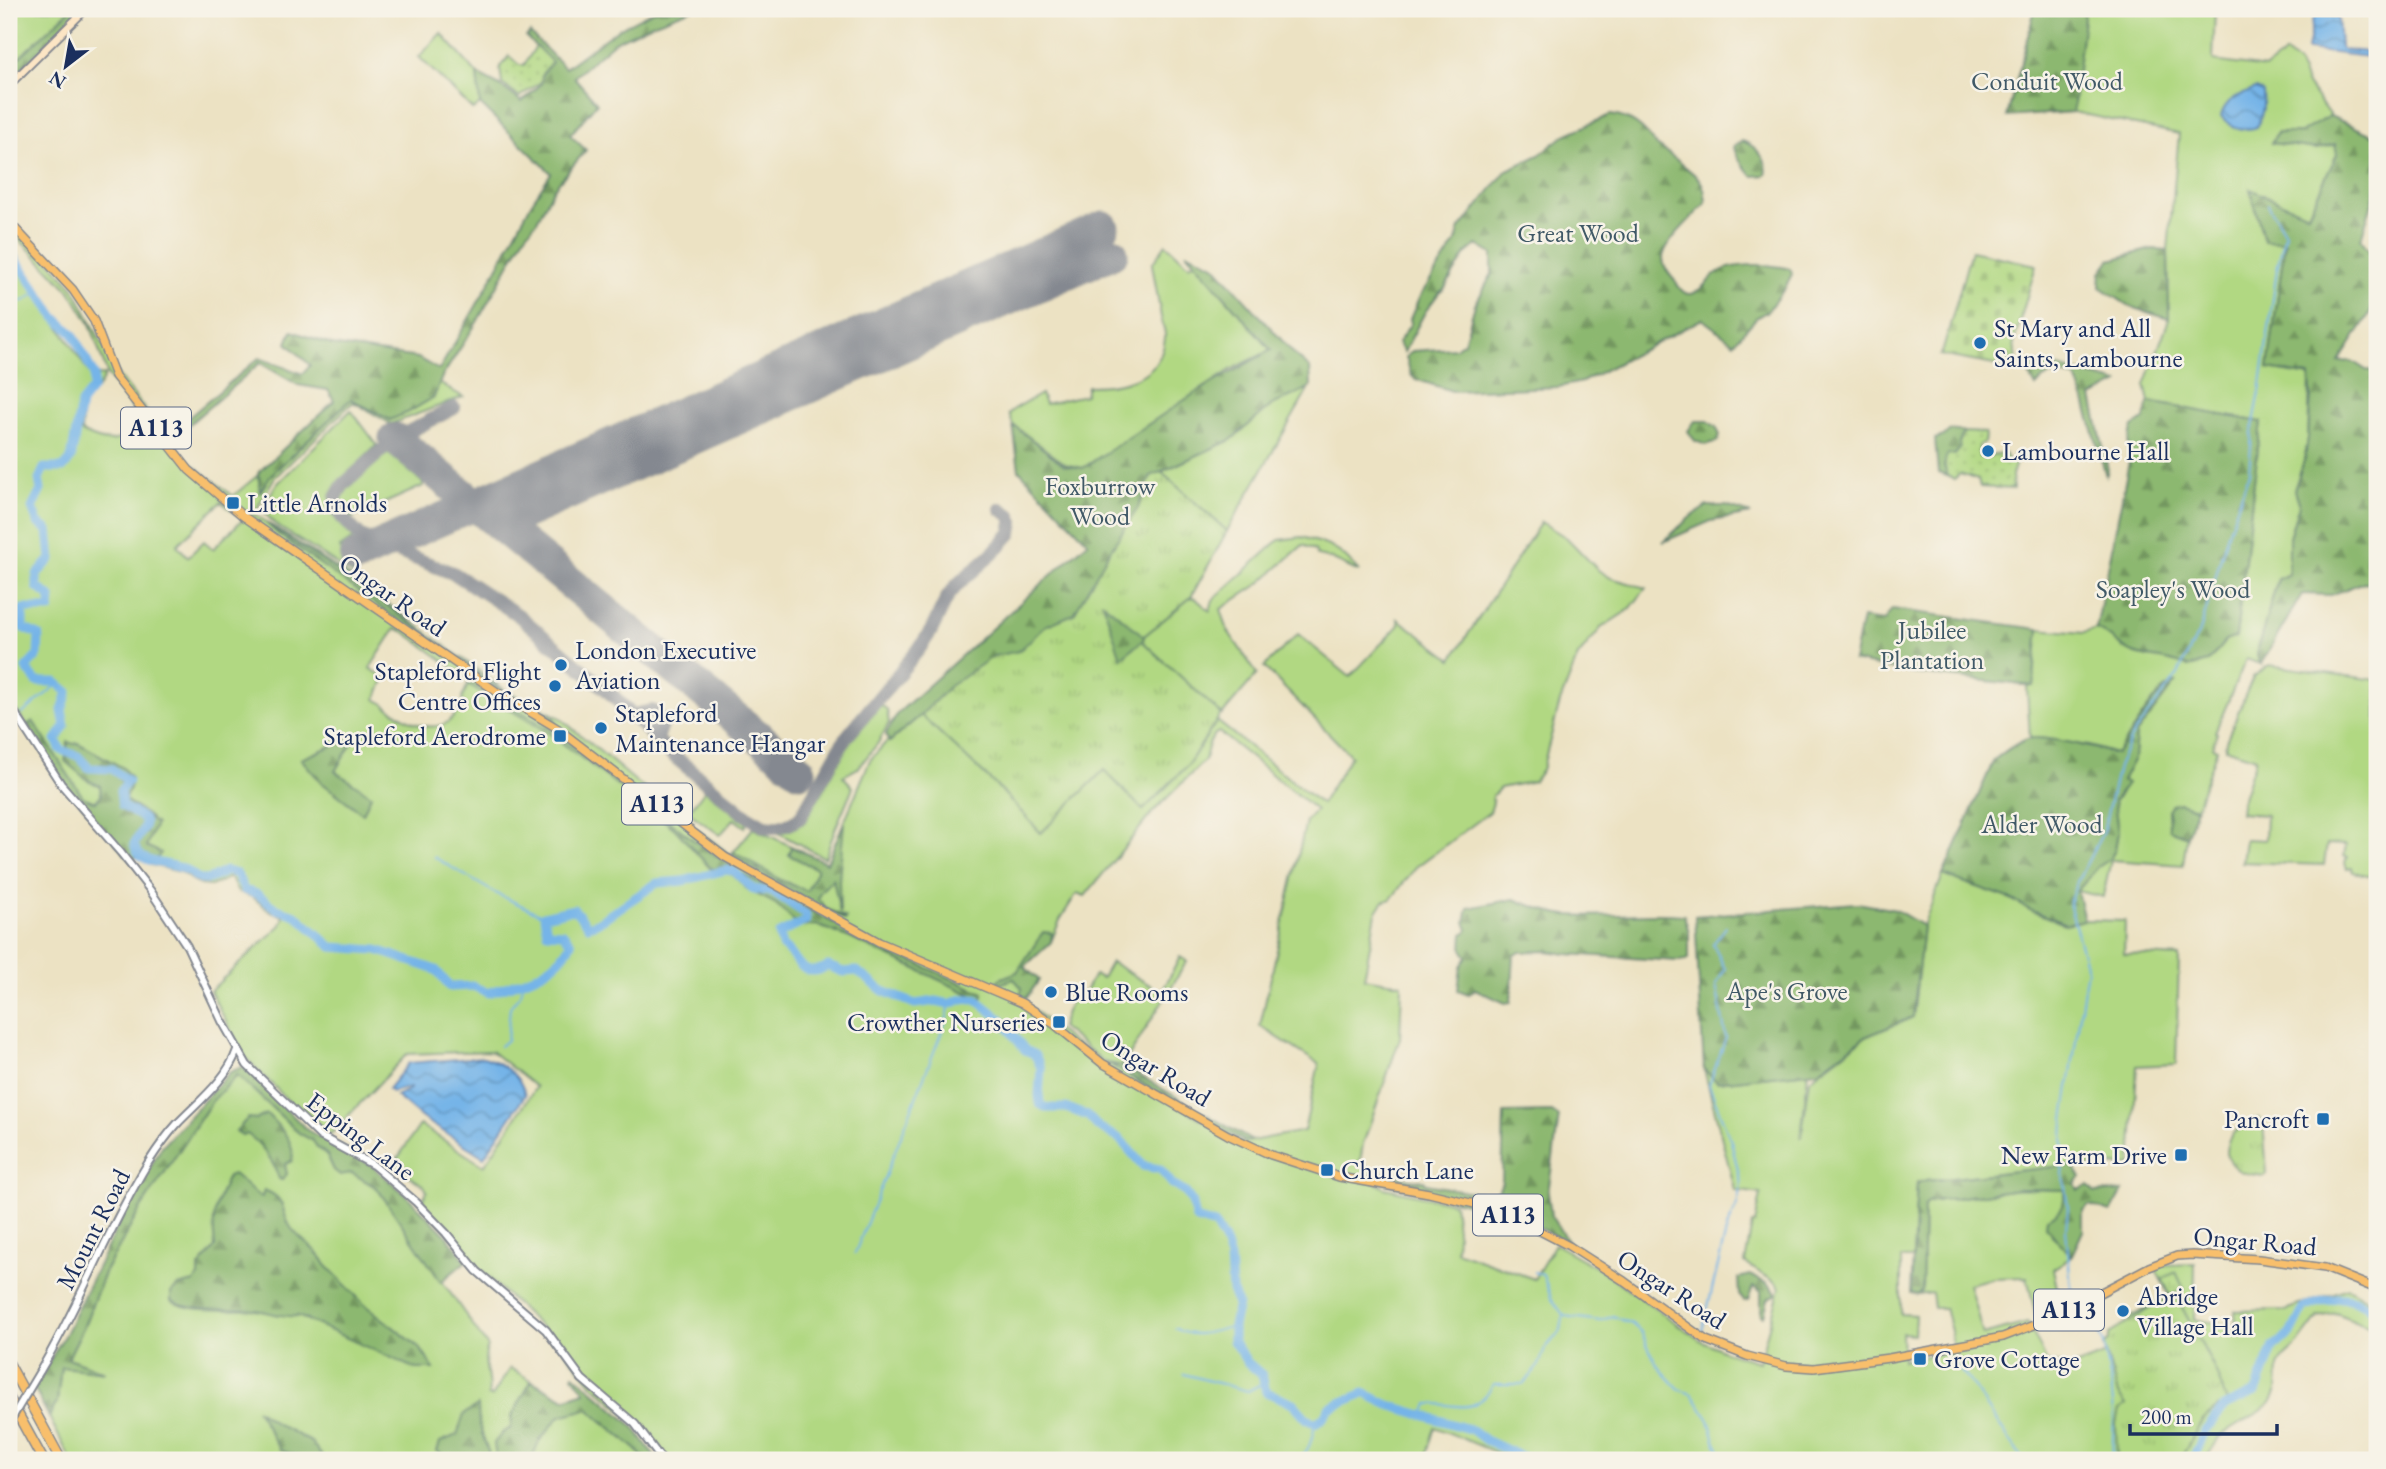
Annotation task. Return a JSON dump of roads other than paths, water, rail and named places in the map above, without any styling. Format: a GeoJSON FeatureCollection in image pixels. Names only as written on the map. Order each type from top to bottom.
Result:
{"type":"FeatureCollection","features":[{"type":"Feature","properties":{"kind":"highway"},"geometry":{"type":"LineString","coordinates":[[9,1364],[61,1460]]}},
{"type":"Feature","properties":{"kind":"highway"},"geometry":{"type":"LineString","coordinates":[[9,1398],[43,1460]]}},
{"type":"Feature","properties":{"kind":"main road"},"geometry":{"type":"LineString","coordinates":[[9,85],[86,9]]}},
{"type":"Feature","properties":{"kind":"main road","name":"Ongar Road"},"geometry":{"type":"LineString","coordinates":[[9,222],[73,290],[94,321],[115,376],[189,470],[243,516],[503,696],[557,728],[725,857],[879,942],[1022,1003],[1054,1024],[1102,1063],[1218,1130],[1271,1155],[1339,1177],[1429,1193],[1483,1206],[1513,1217],[1569,1246],[1624,1281],[1706,1340],[1747,1356],[1786,1366],[1814,1368],[1878,1360],[2003,1337],[2052,1318],[2149,1267],[2177,1256],[2259,1259],[2331,1269],[2377,1289]]}},
{"type":"Feature","properties":{"kind":"street","name":"Epping Lane"},"geometry":{"type":"LineString","coordinates":[[9,704],[61,784],[137,871],[187,946],[237,1050],[247,1065],[320,1136],[373,1165],[416,1202],[477,1271],[545,1330],[582,1379],[635,1424],[662,1460]]}},
{"type":"Feature","properties":{"kind":"street","name":"Mount Road"},"geometry":{"type":"LineString","coordinates":[[9,1423],[69,1320],[112,1229],[149,1161],[168,1135],[230,1067],[237,1050]]}},
{"type":"Feature","properties":{"kind":"street"},"geometry":{"type":"LineString","coordinates":[[230,1067],[247,1065]]}},
{"type":"Feature","properties":{"kind":"water"},"geometry":{"type":"Polygon","coordinates":[[[2314,14],[2338,17],[2340,48],[2343,50],[2371,52],[2377,32],[2377,58],[2307,50],[2314,14]]]}},
{"type":"Feature","properties":{"kind":"water"},"geometry":{"type":"Polygon","coordinates":[[[2256,89],[2263,92],[2263,101],[2262,115],[2256,127],[2237,128],[2221,116],[2230,101],[2256,89]]]}},
{"type":"Feature","properties":{"kind":"water"},"geometry":{"type":"Polygon","coordinates":[[[484,1057],[510,1071],[520,1082],[525,1095],[484,1157],[422,1118],[396,1096],[410,1087],[392,1092],[388,1089],[409,1063],[484,1057]]]}},
{"type":"Feature","properties":{"kind":"waterway"},"geometry":{"type":"LineString","coordinates":[[2081,1298],[2072,1300],[2066,1229],[2068,1208],[2062,1166],[2064,1119],[2087,969],[2069,903],[2103,832],[2118,767],[2133,734],[2177,676],[2201,628],[2227,536],[2249,473],[2252,432],[2285,233],[2268,204]]}},
{"type":"Feature","properties":{"kind":"waterway"},"geometry":{"type":"LineString","coordinates":[[9,249],[55,317],[73,334],[94,375],[93,388],[81,403],[71,459],[63,468],[44,468],[39,479],[41,490],[32,508],[38,523],[48,530],[51,559],[37,574],[37,587],[51,597],[50,609],[23,609],[23,628],[39,635],[38,655],[26,668],[37,682],[56,682],[68,692],[62,710],[65,726],[56,740],[61,750],[78,756],[89,768],[112,769],[128,781],[120,791],[122,806],[144,821],[143,829],[134,844],[142,857],[179,867],[202,880],[226,871],[237,874],[244,890],[257,894],[277,909],[296,915],[332,947],[377,950],[436,970],[450,987],[473,986],[488,993],[535,976],[556,963],[564,954],[571,943],[563,933],[547,932],[544,916],[574,909],[588,926],[597,923],[657,883],[683,881],[726,870],[734,871],[753,889],[773,892],[806,914],[806,921],[779,934],[782,946],[806,970],[819,970],[828,966],[843,972],[857,971],[883,991],[915,1004],[936,1001],[950,1004],[962,999],[976,999],[1001,1019],[1025,1050],[1034,1054],[1041,1068],[1040,1104],[1047,1108],[1066,1108],[1088,1116],[1098,1127],[1120,1139],[1143,1166],[1160,1169],[1173,1185],[1186,1193],[1192,1202],[1196,1219],[1215,1225],[1224,1240],[1230,1258],[1232,1291],[1238,1304],[1233,1341],[1247,1362],[1262,1375],[1266,1392],[1293,1403],[1307,1419],[1315,1423],[1323,1418],[1329,1408],[1364,1393],[1389,1405],[1472,1430],[1485,1440],[1529,1460]]}},
{"type":"Feature","properties":{"kind":"waterway"},"geometry":{"type":"LineString","coordinates":[[9,302],[24,301],[38,292]]}},
{"type":"Feature","properties":{"kind":"waterway"},"geometry":{"type":"LineString","coordinates":[[22,714],[58,684]]}},
{"type":"Feature","properties":{"kind":"waterway"},"geometry":{"type":"LineString","coordinates":[[9,717],[15,719]]}},
{"type":"Feature","properties":{"kind":"waterway"},"geometry":{"type":"LineString","coordinates":[[434,857],[495,893],[544,916]]}},
{"type":"Feature","properties":{"kind":"waterway"},"geometry":{"type":"LineString","coordinates":[[1702,1331],[1741,1183],[1731,1141],[1709,1085],[1726,1038],[1716,985],[1725,969],[1713,944],[1726,927]]}},
{"type":"Feature","properties":{"kind":"waterway"},"geometry":{"type":"LineString","coordinates":[[500,1046],[507,1040],[510,1007],[521,993],[524,980]]}},
{"type":"Feature","properties":{"kind":"waterway"},"geometry":{"type":"LineString","coordinates":[[855,1253],[946,1021],[950,1004]]}},
{"type":"Feature","properties":{"kind":"waterway"},"geometry":{"type":"LineString","coordinates":[[1534,1272],[1543,1275],[1551,1298],[1564,1316],[1600,1321],[1613,1316],[1632,1324],[1641,1332],[1657,1365],[1680,1390],[1692,1394],[1709,1420],[1725,1460]]}},
{"type":"Feature","properties":{"kind":"waterway"},"geometry":{"type":"LineString","coordinates":[[2193,1460],[2205,1431],[2225,1406],[2256,1392],[2274,1346],[2291,1334],[2304,1308],[2343,1298],[2356,1301],[2377,1312]]}},
{"type":"Feature","properties":{"kind":"waterway"},"geometry":{"type":"LineString","coordinates":[[2090,1306],[2104,1344],[2111,1383],[2114,1413],[2112,1460]]}},
{"type":"Feature","properties":{"kind":"waterway"},"geometry":{"type":"LineString","coordinates":[[1424,1415],[1428,1404],[1472,1405],[1486,1395],[1494,1384],[1524,1384],[1539,1365],[1545,1349],[1561,1330],[1563,1317]]}},
{"type":"Feature","properties":{"kind":"waterway"},"geometry":{"type":"LineString","coordinates":[[1175,1328],[1196,1334],[1233,1326]]}},
{"type":"Feature","properties":{"kind":"waterway"},"geometry":{"type":"LineString","coordinates":[[1950,1359],[1968,1379],[2023,1460]]}},
{"type":"Feature","properties":{"kind":"waterway"},"geometry":{"type":"LineString","coordinates":[[1184,1374],[1248,1391],[1263,1383]]}},
{"type":"Feature","properties":{"kind":"waterway"},"geometry":{"type":"LineString","coordinates":[[1296,1460],[1307,1449],[1315,1423]]}},
{"type":"Feature","properties":{"kind":"place","name":"St Mary and All Saints, Lambourne"},"geometry":{"type":"Point","coordinates":[1980,343]}},
{"type":"Feature","properties":{"kind":"place","name":"Lambourne Hall"},"geometry":{"type":"Point","coordinates":[1988,451]}},
{"type":"Feature","properties":{"kind":"place","name":"Little Arnolds"},"geometry":{"type":"Point","coordinates":[233,503]}},
{"type":"Feature","properties":{"kind":"place","name":"London Executive Aviation"},"geometry":{"type":"Point","coordinates":[561,665]}},
{"type":"Feature","properties":{"kind":"place","name":"Stapleford Flight Centre Offices"},"geometry":{"type":"Point","coordinates":[555,686]}},
{"type":"Feature","properties":{"kind":"place","name":"Stapleford Maintenance Hangar"},"geometry":{"type":"Point","coordinates":[601,728]}},
{"type":"Feature","properties":{"kind":"place","name":"Stapleford Aerodrome"},"geometry":{"type":"Point","coordinates":[560,736]}},
{"type":"Feature","properties":{"kind":"place","name":"Blue Rooms"},"geometry":{"type":"Point","coordinates":[1051,992]}},
{"type":"Feature","properties":{"kind":"place","name":"Crowther Nurseries"},"geometry":{"type":"Point","coordinates":[1059,1022]}},
{"type":"Feature","properties":{"kind":"place","name":"Pancroft"},"geometry":{"type":"Point","coordinates":[2323,1119]}},
{"type":"Feature","properties":{"kind":"place","name":"New Farm Drive"},"geometry":{"type":"Point","coordinates":[2181,1155]}},
{"type":"Feature","properties":{"kind":"place","name":"Church Lane"},"geometry":{"type":"Point","coordinates":[1327,1170]}},
{"type":"Feature","properties":{"kind":"place","name":"Abridge Village Hall"},"geometry":{"type":"Point","coordinates":[2123,1311]}},
{"type":"Feature","properties":{"kind":"place","name":"Grove Cottage"},"geometry":{"type":"Point","coordinates":[1920,1359]}},
{"type":"Feature","properties":{"kind":"park label","name":"Conduit Wood"},"geometry":{"type":"Point","coordinates":[2047,81]}},
{"type":"Feature","properties":{"kind":"park label","name":"Great Wood"},"geometry":{"type":"Point","coordinates":[1578,233]}},
{"type":"Feature","properties":{"kind":"park label","name":"Foxburrow Wood"},"geometry":{"type":"Point","coordinates":[1100,501]}},
{"type":"Feature","properties":{"kind":"park label","name":"Soapley's Wood"},"geometry":{"type":"Point","coordinates":[2173,589]}},
{"type":"Feature","properties":{"kind":"park label","name":"Jubilee Plantation"},"geometry":{"type":"Point","coordinates":[1932,645]}},
{"type":"Feature","properties":{"kind":"park label","name":"Alder Wood"},"geometry":{"type":"Point","coordinates":[2042,824]}},
{"type":"Feature","properties":{"kind":"park label","name":"Ape's Grove"},"geometry":{"type":"Point","coordinates":[1787,991]}}]}
